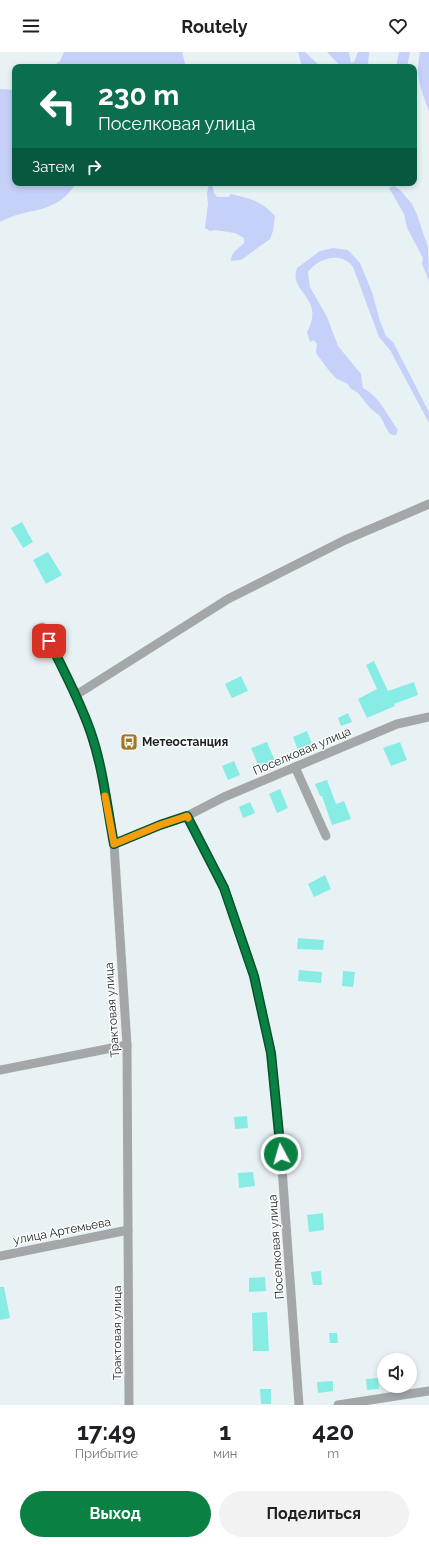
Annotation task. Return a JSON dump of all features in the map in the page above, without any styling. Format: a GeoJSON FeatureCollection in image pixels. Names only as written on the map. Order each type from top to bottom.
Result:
{"type":"FeatureCollection","features":[{"type":"Feature","properties":{"kind":"street"},"geometry":{"type":"LineString","coordinates":[[76,695],[228,599],[345,540],[429,504]]}},
{"type":"Feature","properties":{"kind":"street","name":"Трактовая улица"},"geometry":{"type":"LineString","coordinates":[[42,627],[76,695],[91,734],[102,773],[114,844],[127,1045],[129,1405]]}},
{"type":"Feature","properties":{"kind":"street","name":"Поселковая улица"},"geometry":{"type":"LineString","coordinates":[[114,844],[160,825],[187,816],[224,797],[397,724],[429,718]]}},
{"type":"Feature","properties":{"kind":"street"},"geometry":{"type":"LineString","coordinates":[[295,767],[326,836]]}},
{"type":"Feature","properties":{"kind":"street","name":"Поселковая улица"},"geometry":{"type":"LineString","coordinates":[[187,816],[224,888],[254,976],[271,1053],[281,1154],[299,1405]]}},
{"type":"Feature","properties":{"kind":"street"},"geometry":{"type":"LineString","coordinates":[[0,1070],[127,1045]]}},
{"type":"Feature","properties":{"kind":"street","name":"улица Артемьева"},"geometry":{"type":"LineString","coordinates":[[0,1256],[128,1230]]}},
{"type":"Feature","properties":{"kind":"street"},"geometry":{"type":"LineString","coordinates":[[338,1405],[429,1391]]}},
{"type":"Feature","properties":{"kind":"water"},"geometry":{"type":"Polygon","coordinates":[[[64,52],[182,52],[185,64],[56,64],[60,61],[64,52]]]}},
{"type":"Feature","properties":{"kind":"water"},"geometry":{"type":"Polygon","coordinates":[[[298,52],[305,52],[318,64],[301,64],[298,52]]]}},
{"type":"Feature","properties":{"kind":"water"},"geometry":{"type":"Polygon","coordinates":[[[327,52],[349,52],[351,63],[354,62],[358,52],[369,52],[368,64],[338,64],[327,52]]]}},
{"type":"Feature","properties":{"kind":"water"},"geometry":{"type":"Polygon","coordinates":[[[399,52],[410,52],[408,64],[397,64],[399,52]]]}},
{"type":"Feature","properties":{"kind":"water"},"geometry":{"type":"Polygon","coordinates":[[[420,52],[429,52],[429,111],[421,89],[418,68],[420,52]]]}},
{"type":"Feature","properties":{"kind":"water"},"geometry":{"type":"Polygon","coordinates":[[[0,89],[12,90],[12,186],[74,186],[60,201],[51,206],[11,217],[0,222],[0,89]]]}},
{"type":"Feature","properties":{"kind":"water"},"geometry":{"type":"Polygon","coordinates":[[[208,186],[213,186],[214,193],[217,197],[228,197],[231,194],[260,203],[275,216],[273,231],[270,239],[241,260],[231,261],[234,253],[244,243],[244,238],[235,233],[215,230],[210,231],[205,228],[208,204],[207,194],[208,186]]]}},
{"type":"Feature","properties":{"kind":"water"},"geometry":{"type":"Polygon","coordinates":[[[394,186],[400,190],[412,204],[417,215],[428,247],[429,281],[422,264],[423,258],[407,228],[404,214],[389,188],[394,186]]]}},
{"type":"Feature","properties":{"kind":"water"},"geometry":{"type":"Polygon","coordinates":[[[333,248],[348,250],[360,263],[372,292],[386,336],[393,342],[429,412],[429,423],[390,350],[379,337],[353,267],[343,259],[330,258],[312,267],[308,272],[310,287],[327,317],[338,346],[361,374],[363,388],[379,401],[398,430],[396,435],[389,433],[380,416],[370,408],[358,393],[350,388],[348,384],[337,379],[316,353],[317,344],[314,340],[310,342],[307,332],[312,320],[312,311],[310,303],[297,284],[297,268],[320,251],[333,248]]]}},
{"type":"Feature","properties":{"kind":"building"},"geometry":{"type":"Polygon","coordinates":[[[22,522],[33,542],[23,548],[11,528],[22,522]]]}},
{"type":"Feature","properties":{"kind":"building"},"geometry":{"type":"Polygon","coordinates":[[[48,552],[62,575],[46,584],[33,560],[48,552]]]}},
{"type":"Feature","properties":{"kind":"building"},"geometry":{"type":"Polygon","coordinates":[[[374,661],[388,691],[414,682],[418,695],[394,704],[395,706],[367,718],[358,699],[377,689],[366,665],[374,661]]]}},
{"type":"Feature","properties":{"kind":"building"},"geometry":{"type":"Polygon","coordinates":[[[241,676],[248,691],[232,698],[225,684],[241,676]]]}},
{"type":"Feature","properties":{"kind":"building"},"geometry":{"type":"Polygon","coordinates":[[[348,713],[352,722],[341,726],[338,718],[348,713]]]}},
{"type":"Feature","properties":{"kind":"building"},"geometry":{"type":"Polygon","coordinates":[[[307,731],[312,744],[298,750],[293,737],[307,731]]]}},
{"type":"Feature","properties":{"kind":"building"},"geometry":{"type":"Polygon","coordinates":[[[267,742],[275,761],[259,767],[251,748],[267,742]]]}},
{"type":"Feature","properties":{"kind":"building"},"geometry":{"type":"Polygon","coordinates":[[[400,742],[407,760],[391,766],[383,748],[400,742]]]}},
{"type":"Feature","properties":{"kind":"building"},"geometry":{"type":"Polygon","coordinates":[[[234,761],[240,775],[228,780],[222,766],[234,761]]]}},
{"type":"Feature","properties":{"kind":"building"},"geometry":{"type":"Polygon","coordinates":[[[327,780],[336,804],[344,801],[351,819],[332,825],[322,796],[320,796],[315,784],[327,780]]]}},
{"type":"Feature","properties":{"kind":"building"},"geometry":{"type":"Polygon","coordinates":[[[280,789],[288,808],[277,813],[269,794],[280,789]]]}},
{"type":"Feature","properties":{"kind":"building"},"geometry":{"type":"Polygon","coordinates":[[[250,802],[255,813],[243,818],[239,807],[250,802]]]}},
{"type":"Feature","properties":{"kind":"building"},"geometry":{"type":"Polygon","coordinates":[[[325,875],[331,889],[314,897],[308,884],[325,875]]]}},
{"type":"Feature","properties":{"kind":"building"},"geometry":{"type":"Polygon","coordinates":[[[298,938],[324,940],[323,950],[297,949],[298,938]]]}},
{"type":"Feature","properties":{"kind":"building"},"geometry":{"type":"Polygon","coordinates":[[[299,970],[322,972],[321,983],[298,981],[299,970]]]}},
{"type":"Feature","properties":{"kind":"building"},"geometry":{"type":"Polygon","coordinates":[[[343,971],[355,972],[353,987],[342,986],[343,971]]]}},
{"type":"Feature","properties":{"kind":"building"},"geometry":{"type":"Polygon","coordinates":[[[247,1116],[248,1128],[235,1129],[234,1117],[247,1116]]]}},
{"type":"Feature","properties":{"kind":"building"},"geometry":{"type":"Polygon","coordinates":[[[253,1172],[255,1186],[239,1188],[238,1173],[253,1172]]]}},
{"type":"Feature","properties":{"kind":"building"},"geometry":{"type":"Polygon","coordinates":[[[323,1213],[324,1230],[309,1232],[307,1215],[323,1213]]]}},
{"type":"Feature","properties":{"kind":"building"},"geometry":{"type":"Polygon","coordinates":[[[321,1271],[322,1285],[313,1285],[311,1272],[321,1271]]]}},
{"type":"Feature","properties":{"kind":"building"},"geometry":{"type":"Polygon","coordinates":[[[265,1277],[266,1291],[249,1292],[249,1278],[265,1277]]]}},
{"type":"Feature","properties":{"kind":"building"},"geometry":{"type":"Polygon","coordinates":[[[0,1287],[4,1287],[10,1318],[0,1320],[0,1287]]]}},
{"type":"Feature","properties":{"kind":"building"},"geometry":{"type":"Polygon","coordinates":[[[267,1312],[269,1351],[253,1351],[252,1313],[267,1312]]]}},
{"type":"Feature","properties":{"kind":"building"},"geometry":{"type":"Polygon","coordinates":[[[329,1333],[337,1333],[338,1343],[330,1343],[329,1333]]]}},
{"type":"Feature","properties":{"kind":"building"},"geometry":{"type":"Polygon","coordinates":[[[377,1378],[377,1389],[367,1390],[366,1379],[377,1378]]]}},
{"type":"Feature","properties":{"kind":"building"},"geometry":{"type":"Polygon","coordinates":[[[333,1381],[333,1391],[318,1393],[317,1382],[333,1381]]]}},
{"type":"Feature","properties":{"kind":"building"},"geometry":{"type":"Polygon","coordinates":[[[260,1389],[271,1389],[271,1404],[261,1404],[260,1389]]]}},
{"type":"Feature","properties":{"kind":"slow traffic"},"geometry":{"type":"LineString","coordinates":[[105,796],[114,844],[160,825],[187,816],[188,818]]}},
{"type":"Feature","properties":{"kind":"place","name":"Метеостанция"},"geometry":{"type":"Point","coordinates":[129,742]}},
{"type":"Feature","properties":{"kind":"route"},"geometry":{"type":"LineString","coordinates":[[49,641],[76,695],[91,734],[102,773],[114,844],[160,825],[187,816],[224,888],[254,976],[271,1053],[281,1154]]}}]}
